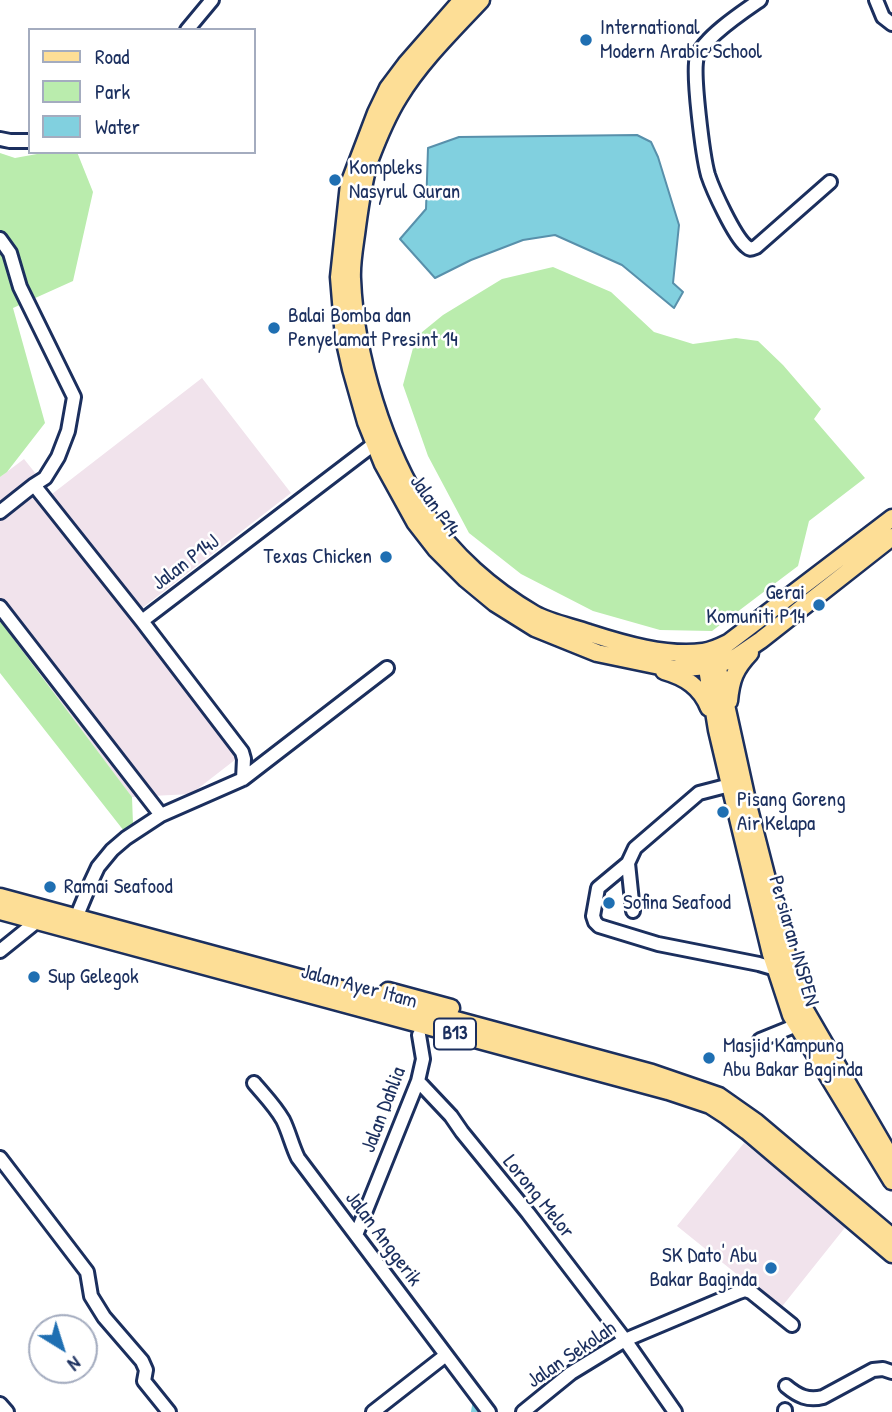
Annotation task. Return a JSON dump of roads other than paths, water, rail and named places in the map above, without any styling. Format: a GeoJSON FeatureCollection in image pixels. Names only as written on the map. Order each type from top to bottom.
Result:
{"type":"FeatureCollection","features":[{"type":"Feature","properties":{"kind":"main road","name":"Jalan P14"},"geometry":{"type":"LineString","coordinates":[[462,0],[406,64],[388,89],[371,124],[349,184],[339,277],[344,338],[366,422],[426,516],[475,570],[537,616],[603,638],[710,658],[736,657],[892,537]]}},
{"type":"Feature","properties":{"kind":"main road","name":"Jalan P14"},"geometry":{"type":"LineString","coordinates":[[481,0],[429,56],[399,96],[384,126],[360,197],[352,276],[354,305],[383,464],[415,522],[436,549],[495,603],[535,628],[597,653],[674,669],[710,658],[892,518]]}},
{"type":"Feature","properties":{"kind":"main road"},"geometry":{"type":"LineString","coordinates":[[723,725],[730,687],[737,669],[761,640]]}},
{"type":"Feature","properties":{"kind":"main road"},"geometry":{"type":"LineString","coordinates":[[710,658],[723,725]]}},
{"type":"Feature","properties":{"kind":"main road"},"geometry":{"type":"LineString","coordinates":[[636,662],[673,673],[689,682],[704,695],[723,725]]}},
{"type":"Feature","properties":{"kind":"main road","name":"Persiaran INSPEN"},"geometry":{"type":"LineString","coordinates":[[723,725],[730,785],[776,969],[791,1015],[892,1181]]}},
{"type":"Feature","properties":{"kind":"main road","name":"Persiaran INSPEN"},"geometry":{"type":"LineString","coordinates":[[723,725],[748,805],[783,942],[805,1010],[892,1160]]}},
{"type":"Feature","properties":{"kind":"main road","name":"B13"},"geometry":{"type":"LineString","coordinates":[[0,897],[38,915]]}},
{"type":"Feature","properties":{"kind":"main road","name":"Jalan Ayer Itam"},"geometry":{"type":"LineString","coordinates":[[0,911],[76,918],[286,974],[317,974],[417,998],[543,1035],[564,1049],[652,1073],[719,1096],[756,1122],[871,1227]]}},
{"type":"Feature","properties":{"kind":"main road","name":"Jalan Ayer Itam"},"geometry":{"type":"LineString","coordinates":[[38,915],[146,950],[668,1091],[710,1105],[747,1130],[871,1227]]}},
{"type":"Feature","properties":{"kind":"main road"},"geometry":{"type":"LineString","coordinates":[[303,993],[419,1035],[514,1059],[633,1083]]}},
{"type":"Feature","properties":{"kind":"main road"},"geometry":{"type":"LineString","coordinates":[[871,1227],[892,1220]]}},
{"type":"Feature","properties":{"kind":"main road","name":"B13"},"geometry":{"type":"LineString","coordinates":[[871,1227],[891,1247]]}},
{"type":"Feature","properties":{"kind":"street"},"geometry":{"type":"LineString","coordinates":[[189,28],[212,0]]}},
{"type":"Feature","properties":{"kind":"street"},"geometry":{"type":"LineString","coordinates":[[760,0],[706,43],[696,60],[699,110],[708,174],[736,232],[751,249],[830,182]]}},
{"type":"Feature","properties":{"kind":"street"},"geometry":{"type":"LineString","coordinates":[[876,0],[888,21]]}},
{"type":"Feature","properties":{"kind":"street"},"geometry":{"type":"LineString","coordinates":[[0,139],[28,141]]}},
{"type":"Feature","properties":{"kind":"street"},"geometry":{"type":"LineString","coordinates":[[0,239],[10,253],[20,288],[74,397],[68,431],[58,457],[45,478],[0,512]]}},
{"type":"Feature","properties":{"kind":"street","name":"Jalan P14J"},"geometry":{"type":"LineString","coordinates":[[142,621],[380,441]]}},
{"type":"Feature","properties":{"kind":"street"},"geometry":{"type":"LineString","coordinates":[[34,485],[242,752],[250,757],[270,759]]}},
{"type":"Feature","properties":{"kind":"street"},"geometry":{"type":"LineString","coordinates":[[0,607],[161,816]]}},
{"type":"Feature","properties":{"kind":"street"},"geometry":{"type":"LineString","coordinates":[[76,918],[98,867],[126,838],[161,816],[243,779],[387,668]]}},
{"type":"Feature","properties":{"kind":"street"},"geometry":{"type":"LineString","coordinates":[[242,752],[243,779]]}},
{"type":"Feature","properties":{"kind":"street"},"geometry":{"type":"LineString","coordinates":[[730,785],[699,793],[635,848],[628,863],[598,888],[593,916],[599,926],[657,944],[776,969]]}},
{"type":"Feature","properties":{"kind":"street"},"geometry":{"type":"LineString","coordinates":[[628,863],[633,911]]}},
{"type":"Feature","properties":{"kind":"street"},"geometry":{"type":"LineString","coordinates":[[0,951],[38,915]]}},
{"type":"Feature","properties":{"kind":"street"},"geometry":{"type":"LineString","coordinates":[[760,1040],[797,1025]]}},
{"type":"Feature","properties":{"kind":"street","name":"Jalan Dahlia"},"geometry":{"type":"LineString","coordinates":[[356,1235],[418,1082],[422,1059],[419,1035]]}},
{"type":"Feature","properties":{"kind":"street","name":"Lorong Melor"},"geometry":{"type":"LineString","coordinates":[[418,1082],[451,1116],[528,1213],[625,1340],[675,1412]]}},
{"type":"Feature","properties":{"kind":"street","name":"Jalan Anggerik"},"geometry":{"type":"LineString","coordinates":[[254,1083],[285,1123],[298,1158],[489,1412]]}},
{"type":"Feature","properties":{"kind":"street"},"geometry":{"type":"LineString","coordinates":[[0,1158],[88,1272],[91,1296],[104,1317],[142,1361],[146,1370],[144,1381],[169,1412]]}},
{"type":"Feature","properties":{"kind":"street","name":"Jalan Sekolah"},"geometry":{"type":"LineString","coordinates":[[523,1412],[571,1373],[625,1340],[745,1290],[792,1325]]}},
{"type":"Feature","properties":{"kind":"street"},"geometry":{"type":"LineString","coordinates":[[373,1412],[446,1355]]}},
{"type":"Feature","properties":{"kind":"street"},"geometry":{"type":"LineString","coordinates":[[786,1386],[797,1395],[816,1399],[873,1370],[883,1368],[892,1372]]}},
{"type":"Feature","properties":{"kind":"street"},"geometry":{"type":"LineString","coordinates":[[0,1404],[6,1412]]}},
{"type":"Feature","properties":{"kind":"water"},"geometry":{"type":"Polygon","coordinates":[[[637,135],[651,142],[658,157],[679,225],[673,283],[683,292],[674,308],[622,265],[555,235],[523,240],[471,260],[435,278],[400,239],[426,209],[428,148],[459,137],[637,135]]]}},
{"type":"Feature","properties":{"kind":"waterway"},"geometry":{"type":"LineString","coordinates":[[476,1412],[477,1406]]}},
{"type":"Feature","properties":{"kind":"place","name":"International Modern Arabic School"},"geometry":{"type":"Point","coordinates":[586,40]}},
{"type":"Feature","properties":{"kind":"place","name":"Kompleks Nasyrul Quran"},"geometry":{"type":"Point","coordinates":[335,180]}},
{"type":"Feature","properties":{"kind":"place","name":"Balai Bomba dan Penyelamat Presint 14"},"geometry":{"type":"Point","coordinates":[274,328]}},
{"type":"Feature","properties":{"kind":"place","name":"Texas Chicken"},"geometry":{"type":"Point","coordinates":[386,557]}},
{"type":"Feature","properties":{"kind":"place","name":"Gerai Komuniti P14"},"geometry":{"type":"Point","coordinates":[819,605]}},
{"type":"Feature","properties":{"kind":"place","name":"Pisang Goreng Air Kelapa"},"geometry":{"type":"Point","coordinates":[723,812]}},
{"type":"Feature","properties":{"kind":"place","name":"Ramai Seafood"},"geometry":{"type":"Point","coordinates":[50,887]}},
{"type":"Feature","properties":{"kind":"place","name":"Sofina Seafood"},"geometry":{"type":"Point","coordinates":[609,903]}},
{"type":"Feature","properties":{"kind":"place","name":"Sup Gelegok"},"geometry":{"type":"Point","coordinates":[34,977]}},
{"type":"Feature","properties":{"kind":"place","name":"Masjid Kampung Abu Bakar Baginda"},"geometry":{"type":"Point","coordinates":[709,1058]}},
{"type":"Feature","properties":{"kind":"place","name":"SK Dato' Abu Bakar Baginda"},"geometry":{"type":"Point","coordinates":[771,1268]}}]}
